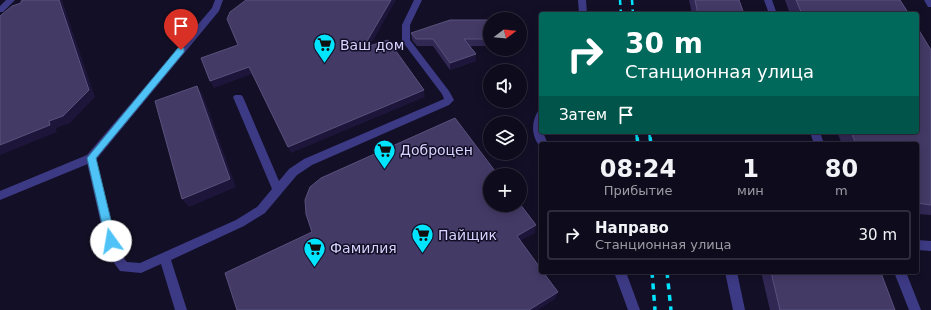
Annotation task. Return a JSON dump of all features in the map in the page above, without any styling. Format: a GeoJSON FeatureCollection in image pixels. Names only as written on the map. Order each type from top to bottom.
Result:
{"type":"FeatureCollection","features":[{"type":"Feature","properties":{"kind":"street"},"geometry":{"type":"LineString","coordinates":[[0,10],[11,0]]}},
{"type":"Feature","properties":{"kind":"street"},"geometry":{"type":"LineString","coordinates":[[0,196],[91,158],[216,8],[219,0]]}},
{"type":"Feature","properties":{"kind":"street"},"geometry":{"type":"LineString","coordinates":[[91,158],[114,254],[124,267],[141,268],[240,223],[261,210],[292,172],[308,162],[446,103],[449,100],[446,93],[406,41],[403,32],[418,0]]}},
{"type":"Feature","properties":{"kind":"street"},"geometry":{"type":"LineString","coordinates":[[582,0],[582,12]]}},
{"type":"Feature","properties":{"kind":"street"},"geometry":{"type":"LineString","coordinates":[[768,0],[772,12]]}},
{"type":"Feature","properties":{"kind":"street"},"geometry":{"type":"LineString","coordinates":[[928,0],[931,5]]}},
{"type":"Feature","properties":{"kind":"street"},"geometry":{"type":"LineString","coordinates":[[238,97],[278,190]]}},
{"type":"Feature","properties":{"kind":"street"},"geometry":{"type":"LineString","coordinates":[[539,116],[537,129],[539,134]]}},
{"type":"Feature","properties":{"kind":"street"},"geometry":{"type":"LineString","coordinates":[[919,245],[931,246]]}},
{"type":"Feature","properties":{"kind":"street"},"geometry":{"type":"LineString","coordinates":[[165,258],[181,310]]}},
{"type":"Feature","properties":{"kind":"street"},"geometry":{"type":"LineString","coordinates":[[621,274],[634,310]]}},
{"type":"Feature","properties":{"kind":"street"},"geometry":{"type":"LineString","coordinates":[[732,274],[739,310]]}},
{"type":"Feature","properties":{"kind":"street"},"geometry":{"type":"LineString","coordinates":[[901,274],[915,310]]}},
{"type":"Feature","properties":{"kind":"building"},"geometry":{"type":"Polygon","coordinates":[[[59,0],[89,90],[63,116],[49,121],[50,125],[0,145],[0,16],[12,6],[21,3],[21,1],[59,0]]]}},
{"type":"Feature","properties":{"kind":"building","name":"Ваш дом"},"geometry":{"type":"Polygon","coordinates":[[[246,0],[391,0],[363,48],[388,40],[424,90],[288,147],[249,67],[210,81],[201,58],[238,45],[227,19],[230,12],[246,0]]]}},
{"type":"Feature","properties":{"kind":"building"},"geometry":{"type":"Polygon","coordinates":[[[695,0],[739,0],[743,12],[698,12],[695,0]]]}},
{"type":"Feature","properties":{"kind":"building"},"geometry":{"type":"Polygon","coordinates":[[[796,0],[900,0],[908,12],[801,12],[796,0]]]}},
{"type":"Feature","properties":{"kind":"building"},"geometry":{"type":"Polygon","coordinates":[[[450,20],[483,20],[483,39],[464,39],[476,54],[450,63],[433,39],[416,39],[411,33],[450,20]]]}},
{"type":"Feature","properties":{"kind":"building"},"geometry":{"type":"Polygon","coordinates":[[[919,30],[931,50],[931,205],[919,203],[919,142],[855,142],[852,134],[919,134],[919,30]]]}},
{"type":"Feature","properties":{"kind":"building"},"geometry":{"type":"Polygon","coordinates":[[[197,86],[230,179],[182,199],[155,101],[197,86]]]}},
{"type":"Feature","properties":{"kind":"building"},"geometry":{"type":"Polygon","coordinates":[[[455,118],[483,155],[483,160],[487,160],[493,168],[483,168],[483,212],[526,212],[536,225],[517,236],[539,266],[539,274],[544,274],[558,292],[529,310],[237,310],[225,273],[312,232],[306,214],[305,200],[310,187],[321,178],[455,118]]]}},
{"type":"Feature","properties":{"kind":"building"},"geometry":{"type":"Polygon","coordinates":[[[771,274],[881,274],[895,310],[780,310],[771,274]]]}},
{"type":"Feature","properties":{"kind":"railway"},"geometry":{"type":"LineString","coordinates":[[620,0],[621,12]]}},
{"type":"Feature","properties":{"kind":"railway"},"geometry":{"type":"LineString","coordinates":[[632,0],[633,12]]}},
{"type":"Feature","properties":{"kind":"railway"},"geometry":{"type":"LineString","coordinates":[[636,134],[637,138]]}},
{"type":"Feature","properties":{"kind":"railway"},"geometry":{"type":"LineString","coordinates":[[649,134],[650,138]]}},
{"type":"Feature","properties":{"kind":"railway"},"geometry":{"type":"LineString","coordinates":[[637,137],[638,142]]}},
{"type":"Feature","properties":{"kind":"railway"},"geometry":{"type":"LineString","coordinates":[[650,137],[651,142]]}},
{"type":"Feature","properties":{"kind":"railway"},"geometry":{"type":"LineString","coordinates":[[652,274],[655,310]]}},
{"type":"Feature","properties":{"kind":"railway"},"geometry":{"type":"LineString","coordinates":[[667,274],[671,310]]}},
{"type":"Feature","properties":{"kind":"place","name":"Ваш дом"},"geometry":{"type":"Point","coordinates":[325,64]}},
{"type":"Feature","properties":{"kind":"place","name":"Доброцен"},"geometry":{"type":"Point","coordinates":[385,170]}},
{"type":"Feature","properties":{"kind":"place","name":"Пайщик"},"geometry":{"type":"Point","coordinates":[423,254]}},
{"type":"Feature","properties":{"kind":"place","name":"Фамилия"},"geometry":{"type":"Point","coordinates":[314,268]}},
{"type":"Feature","properties":{"kind":"route"},"geometry":{"type":"LineString","coordinates":[[111,241],[91,158],[181,50]]}}]}
